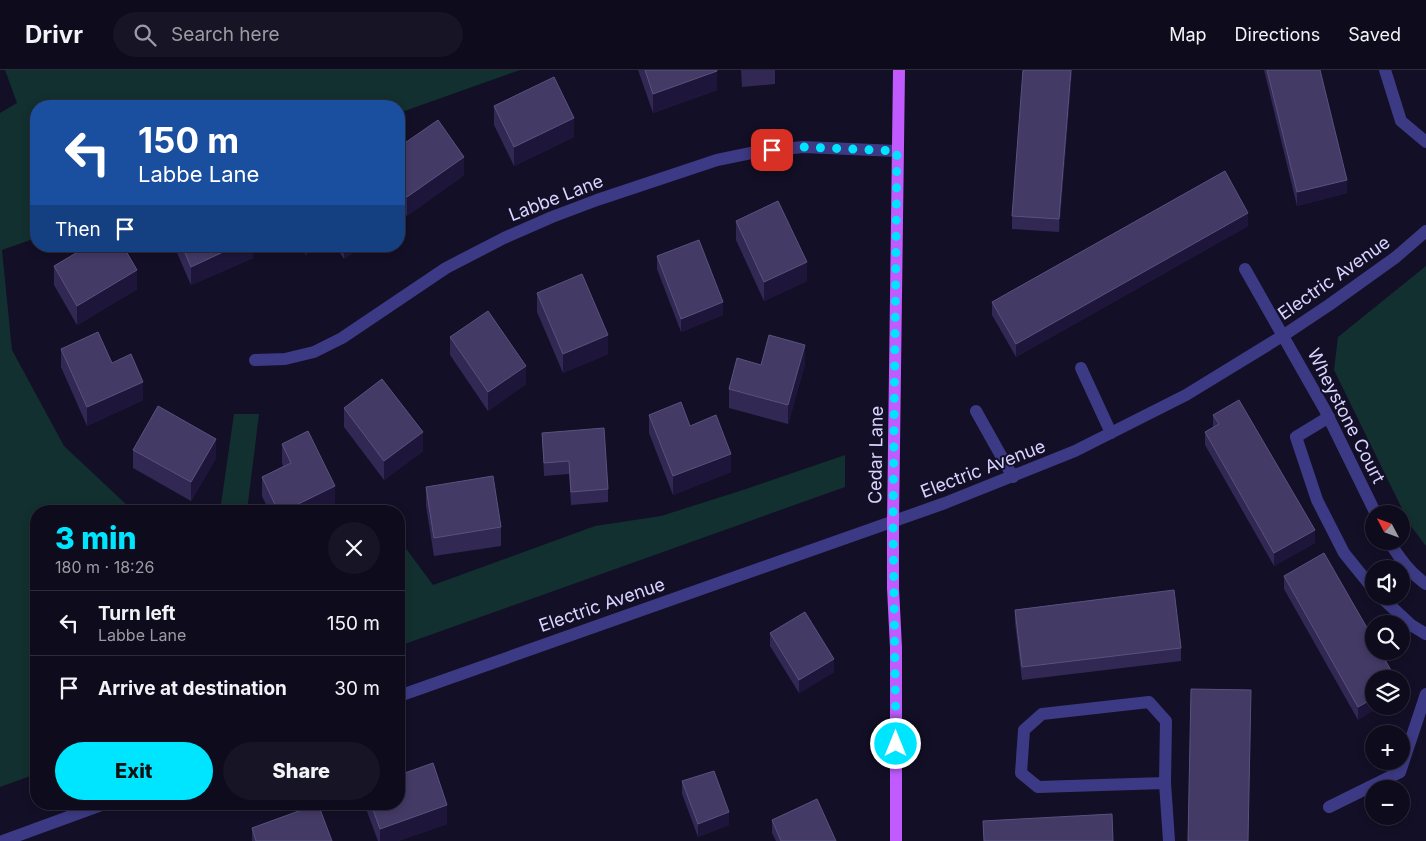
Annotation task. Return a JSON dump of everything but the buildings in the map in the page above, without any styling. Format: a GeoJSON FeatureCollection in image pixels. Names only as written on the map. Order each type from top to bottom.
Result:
{"type":"FeatureCollection","features":[{"type":"Feature","properties":{"kind":"main road","name":"Cedar Lane"},"geometry":{"type":"LineString","coordinates":[[896,841],[896,648],[893,588],[893,522],[899,70]]}},
{"type":"Feature","properties":{"kind":"street"},"geometry":{"type":"LineString","coordinates":[[1385,70],[1402,121],[1426,142]]}},
{"type":"Feature","properties":{"kind":"street","name":"Labbe Lane"},"geometry":{"type":"LineString","coordinates":[[255,360],[285,359],[314,352],[342,338],[446,268],[504,238],[597,200],[716,160],[756,152],[803,147],[897,151]]}},
{"type":"Feature","properties":{"kind":"street","name":"Electric Avenue"},"geometry":{"type":"LineString","coordinates":[[405,694],[945,504],[1075,452],[1186,395],[1284,335],[1330,305],[1396,257],[1426,231]]}},
{"type":"Feature","properties":{"kind":"street","name":"Wheystone Court"},"geometry":{"type":"LineString","coordinates":[[1245,269],[1329,417],[1372,505]]}},
{"type":"Feature","properties":{"kind":"street"},"geometry":{"type":"LineString","coordinates":[[1081,368],[1111,433]]}},
{"type":"Feature","properties":{"kind":"street"},"geometry":{"type":"LineString","coordinates":[[976,411],[1013,477]]}},
{"type":"Feature","properties":{"kind":"street"},"geometry":{"type":"LineString","coordinates":[[1329,417],[1296,437],[1317,500],[1344,552],[1365,579]]}},
{"type":"Feature","properties":{"kind":"street"},"geometry":{"type":"LineString","coordinates":[[1395,550],[1418,579],[1426,584]]}},
{"type":"Feature","properties":{"kind":"street"},"geometry":{"type":"LineString","coordinates":[[1390,605],[1411,625],[1426,634]]}},
{"type":"Feature","properties":{"kind":"street"},"geometry":{"type":"LineString","coordinates":[[1329,807],[1400,772],[1426,694]]}},
{"type":"Feature","properties":{"kind":"street"},"geometry":{"type":"LineString","coordinates":[[1165,783],[1038,787],[1021,773],[1024,730],[1042,714],[1149,702],[1166,721],[1165,783],[1169,841]]}},
{"type":"Feature","properties":{"kind":"street"},"geometry":{"type":"LineString","coordinates":[[3,841],[88,810]]}},
{"type":"Feature","properties":{"kind":"green space"},"geometry":{"type":"Polygon","coordinates":[[[5,70],[520,70],[405,111],[405,100],[30,100],[30,240],[2,250],[12,350],[64,446],[127,505],[30,505],[30,776],[0,787],[0,113],[17,103],[5,70]]]}},
{"type":"Feature","properties":{"kind":"green space"},"geometry":{"type":"Polygon","coordinates":[[[1426,266],[1426,546],[1410,525],[1410,505],[1400,505],[1334,370],[1338,337],[1426,266]]]}},
{"type":"Feature","properties":{"kind":"green space"},"geometry":{"type":"Polygon","coordinates":[[[234,414],[259,414],[248,505],[221,505],[234,414]]]}},
{"type":"Feature","properties":{"kind":"green space"},"geometry":{"type":"Polygon","coordinates":[[[845,455],[845,487],[405,644],[405,547],[433,585],[595,526],[661,516],[845,455]]]}},
{"type":"Feature","properties":{"kind":"route"},"geometry":{"type":"LineString","coordinates":[[772,150],[803,147],[897,151],[893,522],[896,744]]}}]}
